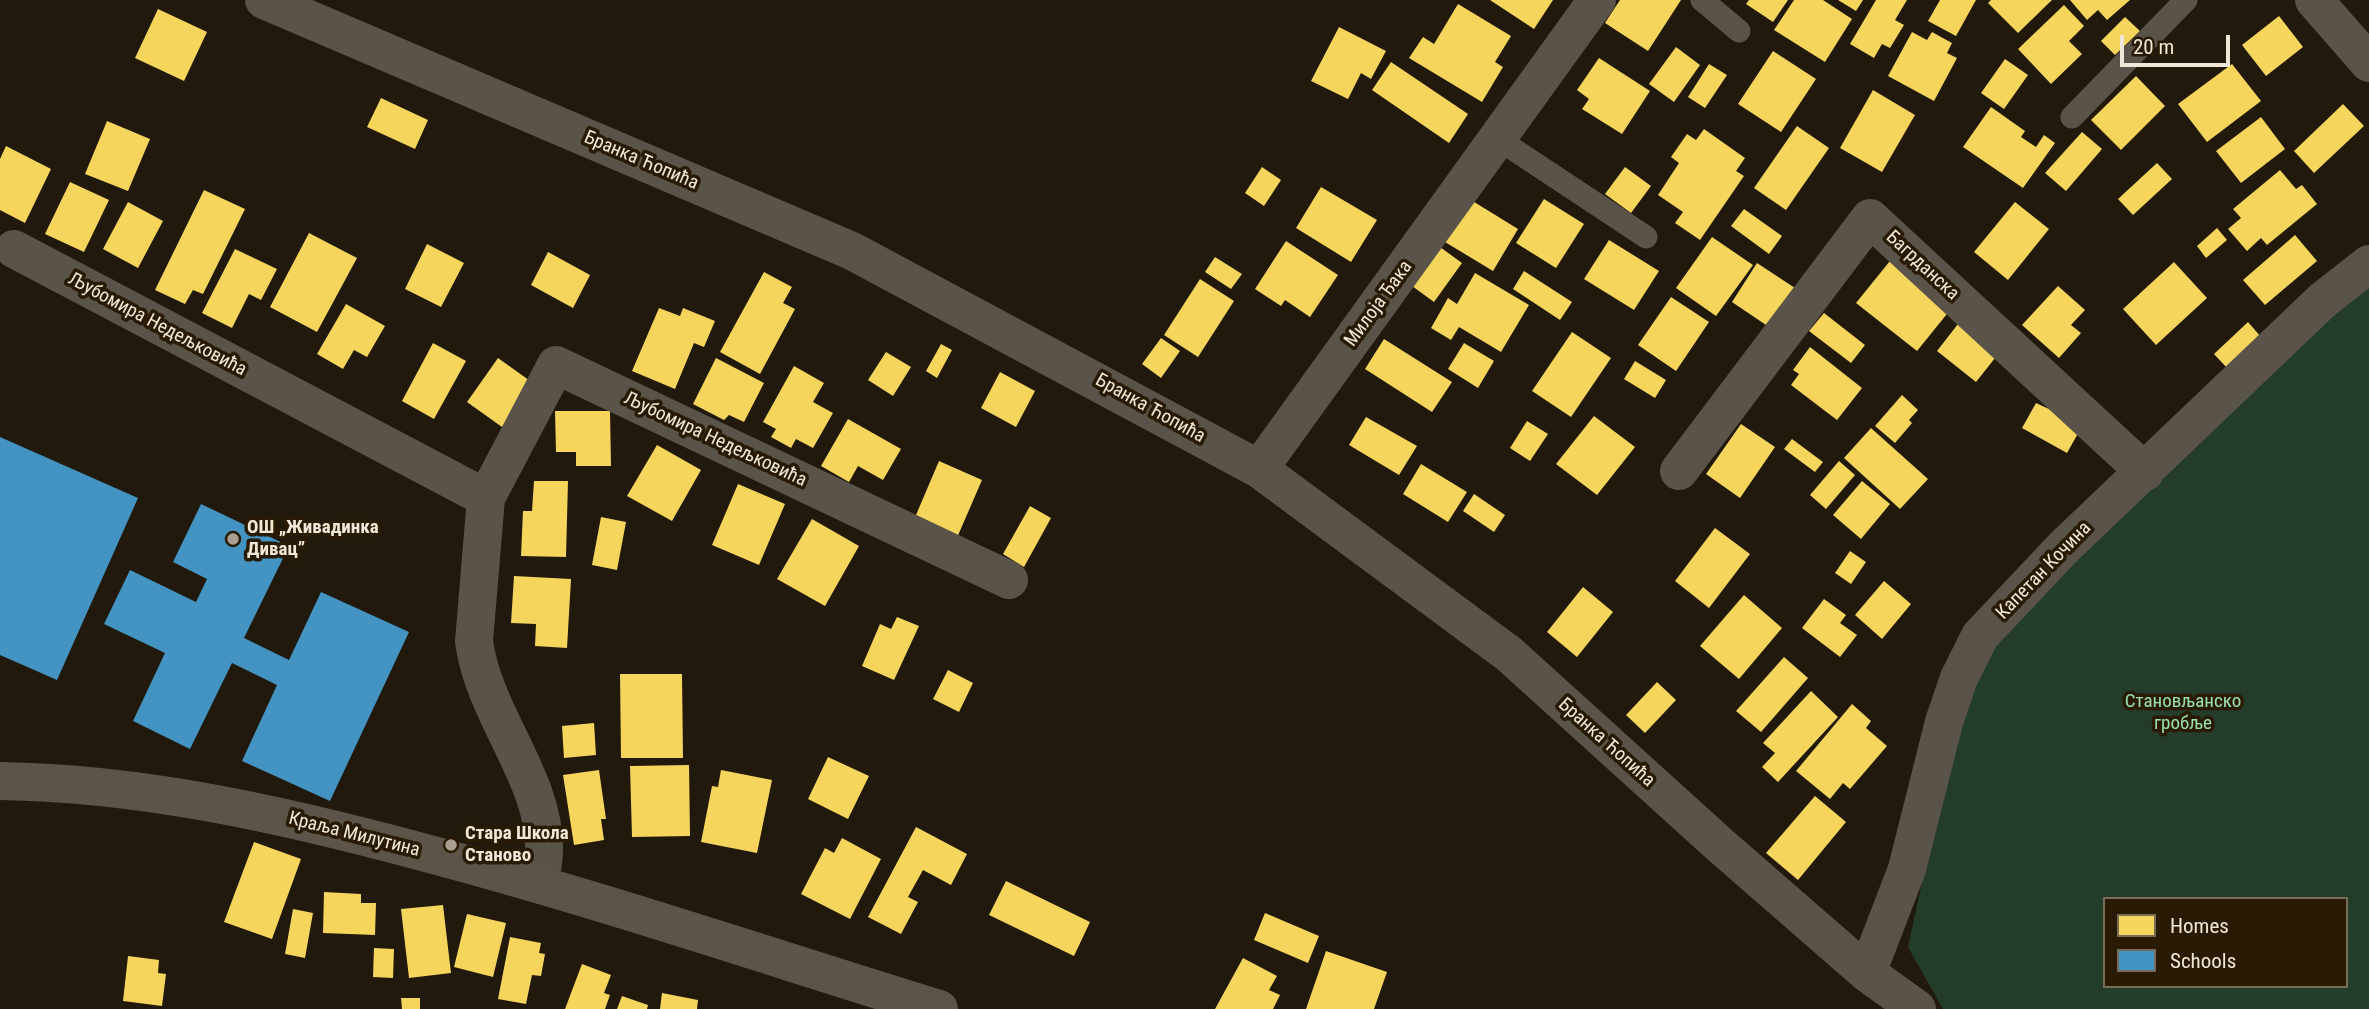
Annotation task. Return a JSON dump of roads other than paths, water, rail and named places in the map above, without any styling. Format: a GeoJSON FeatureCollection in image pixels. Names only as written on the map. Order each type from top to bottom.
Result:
{"type":"FeatureCollection","features":[{"type":"Feature","properties":{"kind":"street","name":"Бранка Ћопића"},"geometry":{"type":"LineString","coordinates":[[264,0],[852,251],[1259,469],[1509,654],[1622,758],[1867,973],[1917,1009]]}},
{"type":"Feature","properties":{"kind":"street","name":"Милоја Ђака"},"geometry":{"type":"LineString","coordinates":[[1259,469],[1597,0]]}},
{"type":"Feature","properties":{"kind":"street"},"geometry":{"type":"LineString","coordinates":[[2314,0],[2369,63]]}},
{"type":"Feature","properties":{"kind":"street","name":"Багрданска"},"geometry":{"type":"LineString","coordinates":[[1679,471],[1870,218],[2145,472]]}},
{"type":"Feature","properties":{"kind":"street","name":"Љубомира Недељковића"},"geometry":{"type":"LineString","coordinates":[[13,249],[486,498]]}},
{"type":"Feature","properties":{"kind":"street","name":"Капетан Кочина"},"geometry":{"type":"LineString","coordinates":[[1867,973],[1907,869],[1944,722],[1959,678],[1980,636],[2063,548],[2323,300],[2369,264]]}},
{"type":"Feature","properties":{"kind":"street","name":"Љубомира Недељковића"},"geometry":{"type":"LineString","coordinates":[[540,883],[544,850],[540,818],[528,782],[481,680],[475,649],[486,498],[556,365],[1009,580]]}},
{"type":"Feature","properties":{"kind":"street","name":"Краља Милутина"},"geometry":{"type":"LineString","coordinates":[[0,781],[105,788],[261,813],[540,883],[939,1009]]}},
{"type":"Feature","properties":{"kind":"lane"},"geometry":{"type":"LineString","coordinates":[[1702,0],[1739,31]]}},
{"type":"Feature","properties":{"kind":"lane"},"geometry":{"type":"LineString","coordinates":[[2072,117],[2186,0]]}},
{"type":"Feature","properties":{"kind":"lane"},"geometry":{"type":"LineString","coordinates":[[1498,139],[1646,237]]}},
{"type":"Feature","properties":{"kind":"place","name":"ОШ „Живадинка Дивац”"},"geometry":{"type":"Point","coordinates":[233,539]}},
{"type":"Feature","properties":{"kind":"place","name":"Стара Школа Станово"},"geometry":{"type":"Point","coordinates":[451,845]}},
{"type":"Feature","properties":{"kind":"park label","name":"Становљанско гробље"},"geometry":{"type":"Point","coordinates":[2183,713]}}]}
